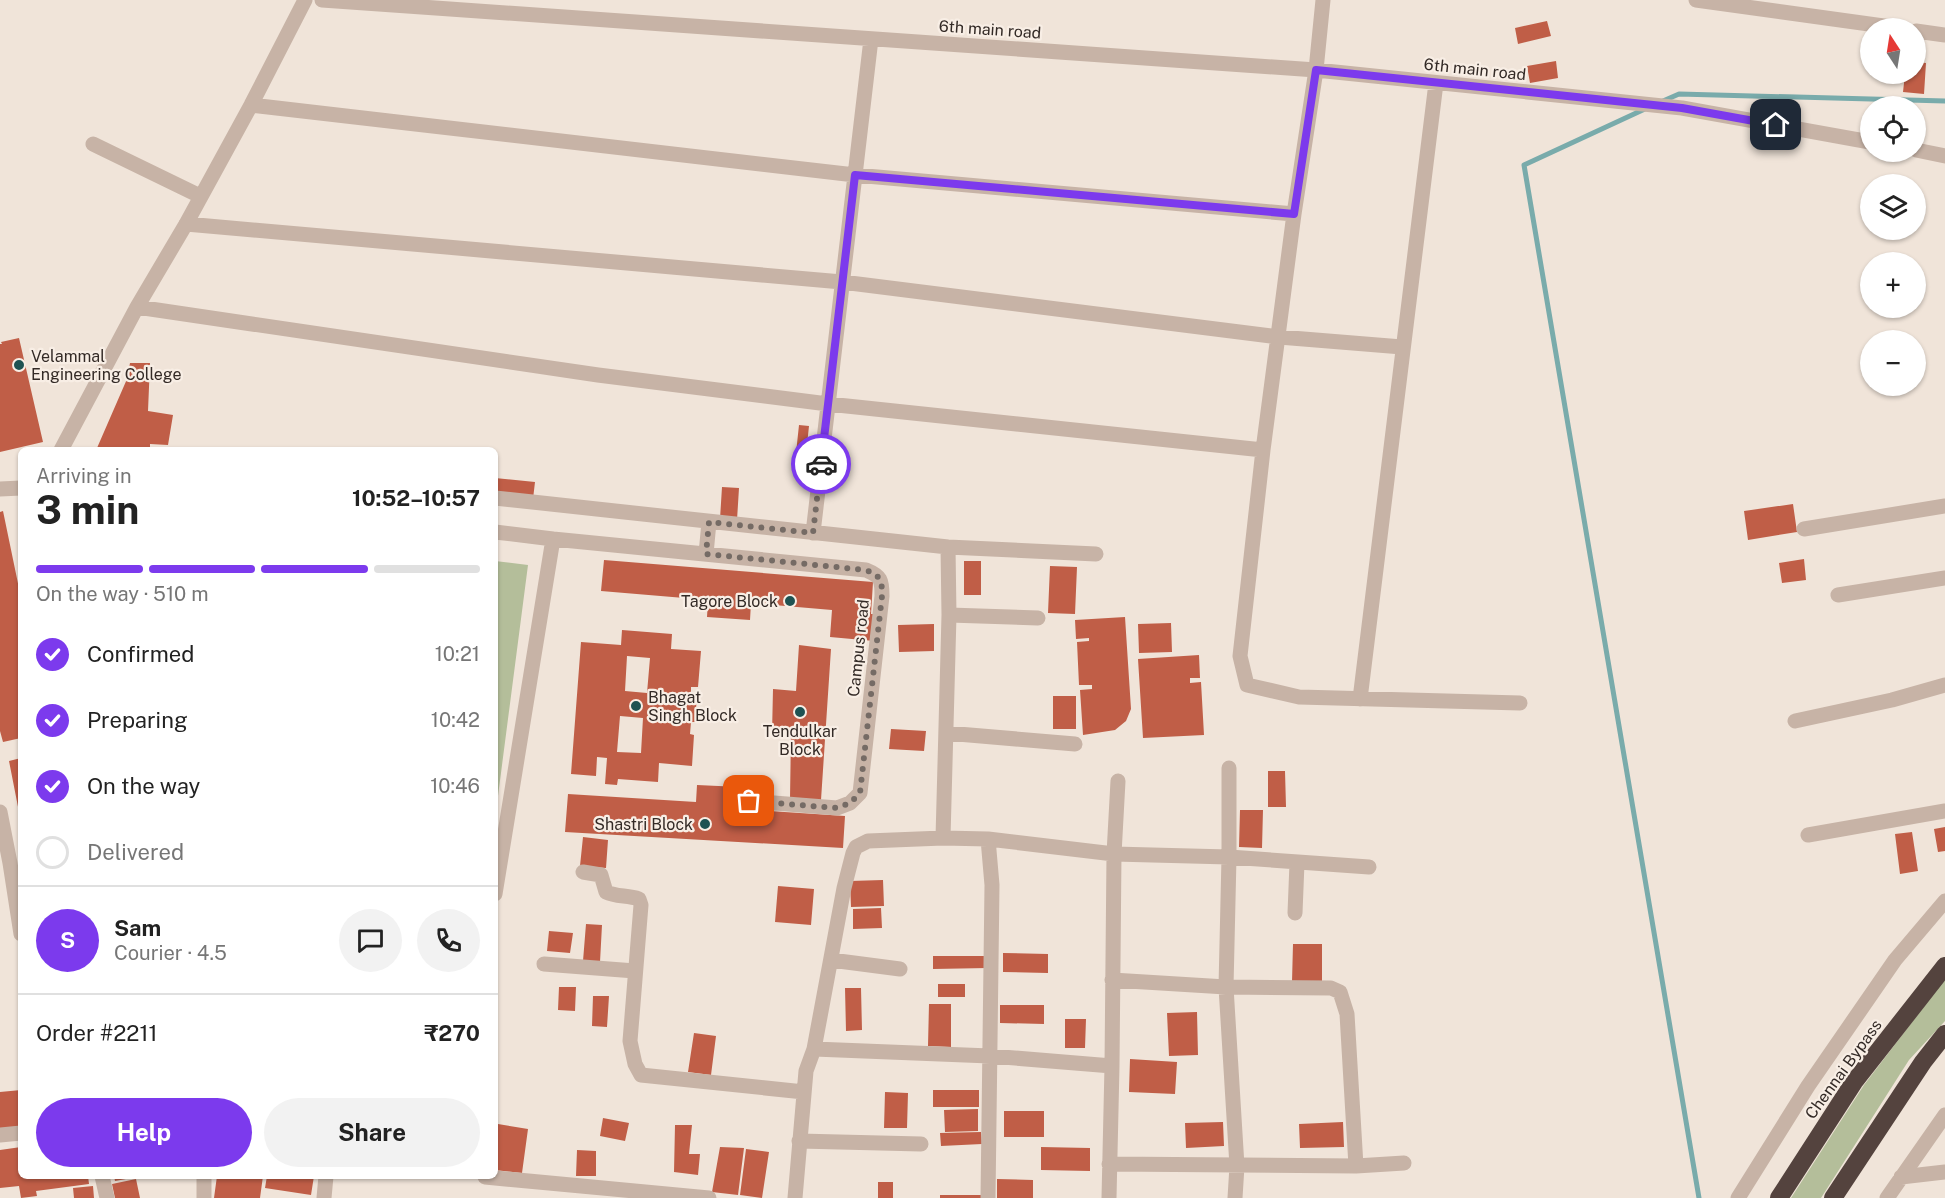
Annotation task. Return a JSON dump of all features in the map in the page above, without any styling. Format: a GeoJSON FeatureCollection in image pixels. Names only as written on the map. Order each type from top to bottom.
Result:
{"type":"FeatureCollection","features":[{"type":"Feature","properties":{"kind":"highway","name":"Chennai Bypass"},"geometry":{"type":"LineString","coordinates":[[1779,1198],[1854,1082],[1945,966]]}},
{"type":"Feature","properties":{"kind":"highway"},"geometry":{"type":"LineString","coordinates":[[1833,1198],[1923,1062],[1945,1034]]}},
{"type":"Feature","properties":{"kind":"street"},"geometry":{"type":"LineString","coordinates":[[63,447],[137,308],[251,105],[305,0]]}},
{"type":"Feature","properties":{"kind":"street","name":"6th main road"},"geometry":{"type":"LineString","coordinates":[[322,0],[1316,70],[1682,108],[1860,140]]}},
{"type":"Feature","properties":{"kind":"street"},"geometry":{"type":"LineString","coordinates":[[1323,0],[1316,70],[1294,214],[1263,450],[1240,656],[1247,685],[1299,697],[1520,703]]}},
{"type":"Feature","properties":{"kind":"street"},"geometry":{"type":"LineString","coordinates":[[1696,0],[1860,23]]}},
{"type":"Feature","properties":{"kind":"street"},"geometry":{"type":"LineString","coordinates":[[1926,32],[1945,35]]}},
{"type":"Feature","properties":{"kind":"street"},"geometry":{"type":"LineString","coordinates":[[813,533],[870,39]]}},
{"type":"Feature","properties":{"kind":"street"},"geometry":{"type":"LineString","coordinates":[[1360,699],[1436,83]]}},
{"type":"Feature","properties":{"kind":"street"},"geometry":{"type":"LineString","coordinates":[[251,105],[855,175],[1294,214]]}},
{"type":"Feature","properties":{"kind":"street"},"geometry":{"type":"LineString","coordinates":[[93,144],[200,196]]}},
{"type":"Feature","properties":{"kind":"street"},"geometry":{"type":"LineString","coordinates":[[1926,152],[1945,156]]}},
{"type":"Feature","properties":{"kind":"street"},"geometry":{"type":"LineString","coordinates":[[186,224],[842,282],[1279,337],[1402,347]]}},
{"type":"Feature","properties":{"kind":"street"},"geometry":{"type":"LineString","coordinates":[[137,308],[598,375],[828,404],[1263,450]]}},
{"type":"Feature","properties":{"kind":"street"},"geometry":{"type":"LineString","coordinates":[[0,489],[18,488]]}},
{"type":"Feature","properties":{"kind":"street"},"geometry":{"type":"LineString","coordinates":[[498,498],[948,547],[1096,554]]}},
{"type":"Feature","properties":{"kind":"street"},"geometry":{"type":"LineString","coordinates":[[1804,530],[1945,506]]}},
{"type":"Feature","properties":{"kind":"street"},"geometry":{"type":"LineString","coordinates":[[706,554],[709,522]]}},
{"type":"Feature","properties":{"kind":"street","name":"Campus road"},"geometry":{"type":"LineString","coordinates":[[498,532],[866,570],[875,574],[882,582],[882,596],[860,793],[850,803],[837,808],[749,801]]}},
{"type":"Feature","properties":{"kind":"street"},"geometry":{"type":"LineString","coordinates":[[498,876],[553,539]]}},
{"type":"Feature","properties":{"kind":"street"},"geometry":{"type":"LineString","coordinates":[[943,838],[949,615],[948,547]]}},
{"type":"Feature","properties":{"kind":"street"},"geometry":{"type":"LineString","coordinates":[[1838,595],[1945,578]]}},
{"type":"Feature","properties":{"kind":"street"},"geometry":{"type":"LineString","coordinates":[[949,615],[1038,618]]}},
{"type":"Feature","properties":{"kind":"street"},"geometry":{"type":"LineString","coordinates":[[1795,721],[1892,700],[1945,685]]}},
{"type":"Feature","properties":{"kind":"street"},"geometry":{"type":"LineString","coordinates":[[946,733],[1075,744]]}},
{"type":"Feature","properties":{"kind":"street"},"geometry":{"type":"LineString","coordinates":[[1229,768],[1226,987],[1237,1166],[1235,1198]]}},
{"type":"Feature","properties":{"kind":"street"},"geometry":{"type":"LineString","coordinates":[[1109,1198],[1114,854],[1118,781]]}},
{"type":"Feature","properties":{"kind":"street"},"geometry":{"type":"LineString","coordinates":[[1808,835],[1945,811]]}},
{"type":"Feature","properties":{"kind":"street"},"geometry":{"type":"LineString","coordinates":[[0,812],[18,915]]}},
{"type":"Feature","properties":{"kind":"street"},"geometry":{"type":"LineString","coordinates":[[988,839],[992,885],[988,1198]]}},
{"type":"Feature","properties":{"kind":"street"},"geometry":{"type":"LineString","coordinates":[[795,1198],[806,1071],[814,1049],[844,888],[856,847],[868,841],[988,839],[1114,854],[1229,857],[1369,867]]}},
{"type":"Feature","properties":{"kind":"street"},"geometry":{"type":"LineString","coordinates":[[1295,913],[1298,862]]}},
{"type":"Feature","properties":{"kind":"street"},"geometry":{"type":"LineString","coordinates":[[583,872],[601,875],[606,892],[632,896],[639,899],[641,905],[630,1041],[635,1064],[641,1075],[804,1092]]}},
{"type":"Feature","properties":{"kind":"street"},"geometry":{"type":"LineString","coordinates":[[1738,1198],[1808,1086],[1895,960],[1945,901]]}},
{"type":"Feature","properties":{"kind":"street"},"geometry":{"type":"LineString","coordinates":[[831,960],[900,969]]}},
{"type":"Feature","properties":{"kind":"street"},"geometry":{"type":"LineString","coordinates":[[544,964],[635,971]]}},
{"type":"Feature","properties":{"kind":"street"},"geometry":{"type":"LineString","coordinates":[[1112,980],[1226,987],[1307,986],[1331,988],[1340,993],[1347,1014],[1356,1167]]}},
{"type":"Feature","properties":{"kind":"street"},"geometry":{"type":"LineString","coordinates":[[814,1049],[990,1056],[1112,1066]]}},
{"type":"Feature","properties":{"kind":"street"},"geometry":{"type":"LineString","coordinates":[[1887,1198],[1945,1115]]}},
{"type":"Feature","properties":{"kind":"street"},"geometry":{"type":"LineString","coordinates":[[0,1135],[18,1133]]}},
{"type":"Feature","properties":{"kind":"street"},"geometry":{"type":"LineString","coordinates":[[799,1141],[921,1144]]}},
{"type":"Feature","properties":{"kind":"street"},"geometry":{"type":"LineString","coordinates":[[1109,1164],[1356,1167],[1404,1163]]}},
{"type":"Feature","properties":{"kind":"street"},"geometry":{"type":"LineString","coordinates":[[1901,1177],[1945,1172]]}},
{"type":"Feature","properties":{"kind":"street"},"geometry":{"type":"LineString","coordinates":[[498,1178],[709,1198]]}},
{"type":"Feature","properties":{"kind":"street"},"geometry":{"type":"LineString","coordinates":[[103,1179],[107,1198]]}},
{"type":"Feature","properties":{"kind":"street"},"geometry":{"type":"LineString","coordinates":[[204,1179],[204,1198]]}},
{"type":"Feature","properties":{"kind":"street"},"geometry":{"type":"LineString","coordinates":[[324,1198],[326,1179]]}},
{"type":"Feature","properties":{"kind":"green space"},"geometry":{"type":"Polygon","coordinates":[[[498,561],[528,565],[498,796],[498,561]]]}},
{"type":"Feature","properties":{"kind":"green space"},"geometry":{"type":"Polygon","coordinates":[[[1945,979],[1945,1021],[1909,1060],[1821,1198],[1791,1198],[1864,1085],[1945,979]]]}},
{"type":"Feature","properties":{"kind":"building"},"geometry":{"type":"Polygon","coordinates":[[[1547,21],[1551,36],[1518,44],[1515,28],[1547,21]]]}},
{"type":"Feature","properties":{"kind":"building"},"geometry":{"type":"Polygon","coordinates":[[[1556,61],[1558,78],[1530,83],[1527,66],[1556,61]]]}},
{"type":"Feature","properties":{"kind":"building"},"geometry":{"type":"Polygon","coordinates":[[[1904,84],[1925,84],[1924,94],[1903,92],[1904,84]]]}},
{"type":"Feature","properties":{"kind":"building"},"geometry":{"type":"Polygon","coordinates":[[[19,338],[43,442],[0,452],[0,344],[2,344],[1,342],[19,338]]]}},
{"type":"Feature","properties":{"kind":"building"},"geometry":{"type":"Polygon","coordinates":[[[130,363],[150,363],[148,411],[173,415],[168,445],[97,447],[127,379],[130,363]]]}},
{"type":"Feature","properties":{"kind":"building"},"geometry":{"type":"Polygon","coordinates":[[[799,425],[809,426],[806,454],[796,453],[799,425]]]}},
{"type":"Feature","properties":{"kind":"building"},"geometry":{"type":"Polygon","coordinates":[[[498,478],[535,482],[533,499],[498,495],[498,478]]]}},
{"type":"Feature","properties":{"kind":"building"},"geometry":{"type":"Polygon","coordinates":[[[722,487],[739,488],[737,520],[720,519],[722,487]]]}},
{"type":"Feature","properties":{"kind":"building"},"geometry":{"type":"Polygon","coordinates":[[[1793,504],[1797,532],[1748,540],[1744,511],[1793,504]]]}},
{"type":"Feature","properties":{"kind":"building"},"geometry":{"type":"Polygon","coordinates":[[[3,511],[18,584],[18,739],[3,742],[0,731],[0,512],[3,511]]]}},
{"type":"Feature","properties":{"kind":"building"},"geometry":{"type":"Polygon","coordinates":[[[1804,559],[1806,580],[1782,583],[1779,563],[1804,559]]]}},
{"type":"Feature","properties":{"kind":"building","name":"Tagore Block"},"geometry":{"type":"Polygon","coordinates":[[[604,560],[873,582],[871,614],[873,614],[874,641],[830,637],[832,610],[751,603],[750,620],[707,617],[708,600],[601,591],[604,560]]]}},
{"type":"Feature","properties":{"kind":"building"},"geometry":{"type":"Polygon","coordinates":[[[964,561],[981,561],[981,595],[964,595],[964,561]]]}},
{"type":"Feature","properties":{"kind":"building"},"geometry":{"type":"Polygon","coordinates":[[[1050,566],[1077,567],[1075,614],[1048,613],[1050,566]]]}},
{"type":"Feature","properties":{"kind":"building"},"geometry":{"type":"Polygon","coordinates":[[[1125,617],[1131,709],[1126,721],[1115,730],[1083,735],[1080,690],[1092,689],[1092,685],[1079,685],[1077,642],[1089,641],[1089,638],[1076,639],[1075,620],[1125,617]]]}},
{"type":"Feature","properties":{"kind":"building"},"geometry":{"type":"Polygon","coordinates":[[[1171,623],[1172,652],[1139,653],[1138,624],[1171,623]]]}},
{"type":"Feature","properties":{"kind":"building"},"geometry":{"type":"Polygon","coordinates":[[[934,624],[934,651],[899,652],[898,625],[934,624]]]}},
{"type":"Feature","properties":{"kind":"building","name":"Bhagat Singh Block"},"geometry":{"type":"Polygon","coordinates":[[[622,630],[672,634],[671,649],[701,651],[698,687],[691,687],[691,696],[697,696],[695,722],[691,722],[690,734],[694,735],[692,766],[659,763],[658,782],[618,779],[617,785],[605,784],[607,758],[597,757],[596,776],[571,774],[581,642],[621,645],[622,630]],[[627,656],[625,691],[647,693],[650,658],[627,656]],[[620,716],[617,752],[641,753],[643,718],[620,716]]]}},
{"type":"Feature","properties":{"kind":"building","name":"Tendulkar Block"},"geometry":{"type":"Polygon","coordinates":[[[799,645],[831,649],[821,800],[790,799],[791,733],[772,734],[773,689],[796,691],[799,645]]]}},
{"type":"Feature","properties":{"kind":"building"},"geometry":{"type":"Polygon","coordinates":[[[1199,655],[1200,678],[1190,678],[1190,683],[1201,682],[1204,735],[1143,738],[1138,659],[1199,655]]]}},
{"type":"Feature","properties":{"kind":"building"},"geometry":{"type":"Polygon","coordinates":[[[1053,696],[1076,696],[1076,729],[1053,729],[1053,696]]]}},
{"type":"Feature","properties":{"kind":"building"},"geometry":{"type":"Polygon","coordinates":[[[891,729],[926,731],[924,751],[889,749],[891,729]]]}},
{"type":"Feature","properties":{"kind":"building"},"geometry":{"type":"Polygon","coordinates":[[[18,759],[18,807],[9,761],[18,759]]]}},
{"type":"Feature","properties":{"kind":"building"},"geometry":{"type":"Polygon","coordinates":[[[1268,771],[1285,771],[1286,807],[1268,807],[1268,771]]]}},
{"type":"Feature","properties":{"kind":"building","name":"Shastri Block"},"geometry":{"type":"Polygon","coordinates":[[[697,785],[740,787],[739,809],[845,816],[843,848],[565,832],[568,794],[696,802],[697,785]]]}},
{"type":"Feature","properties":{"kind":"building"},"geometry":{"type":"Polygon","coordinates":[[[1240,810],[1263,810],[1262,848],[1239,847],[1240,810]]]}},
{"type":"Feature","properties":{"kind":"building"},"geometry":{"type":"Polygon","coordinates":[[[1945,827],[1945,851],[1938,852],[1934,829],[1945,827]]]}},
{"type":"Feature","properties":{"kind":"building"},"geometry":{"type":"Polygon","coordinates":[[[1912,832],[1918,871],[1900,874],[1895,834],[1912,832]]]}},
{"type":"Feature","properties":{"kind":"building"},"geometry":{"type":"Polygon","coordinates":[[[583,837],[608,840],[606,868],[580,866],[583,837]]]}},
{"type":"Feature","properties":{"kind":"building"},"geometry":{"type":"Polygon","coordinates":[[[883,880],[884,906],[851,907],[850,881],[883,880]]]}},
{"type":"Feature","properties":{"kind":"building"},"geometry":{"type":"Polygon","coordinates":[[[778,886],[814,889],[811,925],[775,922],[778,886]]]}},
{"type":"Feature","properties":{"kind":"building"},"geometry":{"type":"Polygon","coordinates":[[[881,908],[882,928],[853,929],[853,909],[881,908]]]}},
{"type":"Feature","properties":{"kind":"building"},"geometry":{"type":"Polygon","coordinates":[[[586,924],[602,925],[600,962],[583,961],[586,924]]]}},
{"type":"Feature","properties":{"kind":"building"},"geometry":{"type":"Polygon","coordinates":[[[549,931],[573,933],[570,953],[547,951],[549,931]]]}},
{"type":"Feature","properties":{"kind":"building"},"geometry":{"type":"Polygon","coordinates":[[[1293,944],[1322,944],[1322,982],[1292,982],[1293,944]]]}},
{"type":"Feature","properties":{"kind":"building"},"geometry":{"type":"Polygon","coordinates":[[[1003,953],[1048,954],[1048,973],[1003,972],[1003,953]]]}},
{"type":"Feature","properties":{"kind":"building"},"geometry":{"type":"Polygon","coordinates":[[[933,956],[988,956],[988,968],[933,969],[933,956]]]}},
{"type":"Feature","properties":{"kind":"building"},"geometry":{"type":"Polygon","coordinates":[[[938,984],[965,984],[965,997],[938,997],[938,984]]]}},
{"type":"Feature","properties":{"kind":"building"},"geometry":{"type":"Polygon","coordinates":[[[559,987],[576,987],[575,1011],[558,1010],[559,987]]]}},
{"type":"Feature","properties":{"kind":"building"},"geometry":{"type":"Polygon","coordinates":[[[845,988],[861,988],[862,1030],[846,1031],[845,988]]]}},
{"type":"Feature","properties":{"kind":"building"},"geometry":{"type":"Polygon","coordinates":[[[593,996],[609,996],[607,1027],[592,1026],[593,996]]]}},
{"type":"Feature","properties":{"kind":"building"},"geometry":{"type":"Polygon","coordinates":[[[929,1004],[951,1004],[951,1047],[928,1046],[929,1004]]]}},
{"type":"Feature","properties":{"kind":"building"},"geometry":{"type":"Polygon","coordinates":[[[1000,1005],[1044,1005],[1044,1024],[1000,1023],[1000,1005]]]}},
{"type":"Feature","properties":{"kind":"building"},"geometry":{"type":"Polygon","coordinates":[[[1197,1012],[1198,1055],[1169,1056],[1167,1013],[1197,1012]]]}},
{"type":"Feature","properties":{"kind":"building"},"geometry":{"type":"Polygon","coordinates":[[[1065,1019],[1086,1019],[1085,1048],[1065,1048],[1065,1019]]]}},
{"type":"Feature","properties":{"kind":"building"},"geometry":{"type":"Polygon","coordinates":[[[694,1033],[716,1036],[711,1075],[688,1072],[694,1033]]]}},
{"type":"Feature","properties":{"kind":"building"},"geometry":{"type":"Polygon","coordinates":[[[1130,1059],[1177,1062],[1175,1094],[1129,1092],[1130,1059]]]}},
{"type":"Feature","properties":{"kind":"building"},"geometry":{"type":"Polygon","coordinates":[[[18,1090],[18,1127],[0,1129],[0,1092],[18,1090]]]}},
{"type":"Feature","properties":{"kind":"building"},"geometry":{"type":"Polygon","coordinates":[[[933,1090],[979,1090],[979,1107],[933,1107],[933,1090]]]}},
{"type":"Feature","properties":{"kind":"building"},"geometry":{"type":"Polygon","coordinates":[[[885,1092],[908,1093],[907,1128],[884,1128],[885,1092]]]}},
{"type":"Feature","properties":{"kind":"building"},"geometry":{"type":"Polygon","coordinates":[[[978,1109],[978,1131],[945,1132],[944,1110],[978,1109]]]}},
{"type":"Feature","properties":{"kind":"building"},"geometry":{"type":"Polygon","coordinates":[[[1004,1111],[1044,1111],[1044,1137],[1004,1137],[1004,1111]]]}},
{"type":"Feature","properties":{"kind":"building"},"geometry":{"type":"Polygon","coordinates":[[[603,1118],[629,1123],[625,1141],[600,1136],[603,1118]]]}},
{"type":"Feature","properties":{"kind":"building"},"geometry":{"type":"Polygon","coordinates":[[[1223,1122],[1224,1146],[1186,1148],[1185,1123],[1223,1122]]]}},
{"type":"Feature","properties":{"kind":"building"},"geometry":{"type":"Polygon","coordinates":[[[1343,1122],[1344,1147],[1300,1148],[1299,1124],[1343,1122]]]}},
{"type":"Feature","properties":{"kind":"building"},"geometry":{"type":"Polygon","coordinates":[[[498,1124],[528,1129],[522,1173],[498,1170],[498,1124]]]}},
{"type":"Feature","properties":{"kind":"building"},"geometry":{"type":"Polygon","coordinates":[[[675,1125],[692,1125],[689,1154],[700,1154],[698,1175],[674,1172],[675,1125]]]}},
{"type":"Feature","properties":{"kind":"building"},"geometry":{"type":"Polygon","coordinates":[[[981,1132],[982,1144],[941,1146],[940,1133],[981,1132]]]}},
{"type":"Feature","properties":{"kind":"building"},"geometry":{"type":"Polygon","coordinates":[[[18,1147],[18,1179],[88,1179],[89,1184],[36,1191],[37,1196],[21,1198],[19,1186],[0,1188],[0,1150],[18,1147]]]}},
{"type":"Feature","properties":{"kind":"building"},"geometry":{"type":"Polygon","coordinates":[[[720,1147],[744,1148],[738,1195],[712,1192],[720,1147]]]}},
{"type":"Feature","properties":{"kind":"building"},"geometry":{"type":"Polygon","coordinates":[[[1041,1147],[1090,1148],[1090,1171],[1041,1170],[1041,1147]]]}},
{"type":"Feature","properties":{"kind":"building"},"geometry":{"type":"Polygon","coordinates":[[[746,1149],[769,1152],[762,1198],[740,1195],[746,1149]]]}},
{"type":"Feature","properties":{"kind":"building"},"geometry":{"type":"Polygon","coordinates":[[[577,1150],[596,1151],[596,1176],[576,1176],[577,1150]]]}},
{"type":"Feature","properties":{"kind":"building"},"geometry":{"type":"Polygon","coordinates":[[[136,1179],[140,1198],[115,1198],[112,1184],[136,1179]]]}},
{"type":"Feature","properties":{"kind":"building"},"geometry":{"type":"Polygon","coordinates":[[[217,1179],[263,1179],[260,1198],[214,1198],[217,1179]]]}},
{"type":"Feature","properties":{"kind":"building"},"geometry":{"type":"Polygon","coordinates":[[[266,1179],[314,1179],[311,1195],[265,1188],[266,1179]]]}},
{"type":"Feature","properties":{"kind":"building"},"geometry":{"type":"Polygon","coordinates":[[[997,1179],[1033,1180],[1033,1198],[997,1198],[997,1179]]]}},
{"type":"Feature","properties":{"kind":"building"},"geometry":{"type":"Polygon","coordinates":[[[878,1182],[893,1182],[893,1198],[878,1198],[878,1182]]]}},
{"type":"Feature","properties":{"kind":"building"},"geometry":{"type":"Polygon","coordinates":[[[93,1186],[94,1198],[74,1198],[73,1188],[93,1186]]]}},
{"type":"Feature","properties":{"kind":"building"},"geometry":{"type":"Polygon","coordinates":[[[940,1195],[981,1195],[981,1198],[940,1198],[940,1195]]]}},
{"type":"Feature","properties":{"kind":"waterway"},"geometry":{"type":"LineString","coordinates":[[1663,101],[1679,94],[1945,101]]}},
{"type":"Feature","properties":{"kind":"waterway"},"geometry":{"type":"LineString","coordinates":[[1647,108],[1524,165],[1699,1198]]}},
{"type":"Feature","properties":{"kind":"way so far"},"geometry":{"type":"LineString","coordinates":[[749,801],[837,808],[850,803],[860,793],[882,582],[875,574],[866,570],[706,554],[709,522],[813,533],[821,464]]}},
{"type":"Feature","properties":{"kind":"place","name":"Velammal Engineering College"},"geometry":{"type":"Point","coordinates":[19,365]}},
{"type":"Feature","properties":{"kind":"place","name":"Tagore Block"},"geometry":{"type":"Point","coordinates":[790,601]}},
{"type":"Feature","properties":{"kind":"place","name":"Bhagat Singh Block"},"geometry":{"type":"Point","coordinates":[636,706]}},
{"type":"Feature","properties":{"kind":"place","name":"Tendulkar Block"},"geometry":{"type":"Point","coordinates":[800,712]}},
{"type":"Feature","properties":{"kind":"place","name":"Shastri Block"},"geometry":{"type":"Point","coordinates":[705,824]}},
{"type":"Feature","properties":{"kind":"route"},"geometry":{"type":"LineString","coordinates":[[821,464],[855,175],[1294,214],[1316,70],[1682,108],[1776,125]]}}]}
